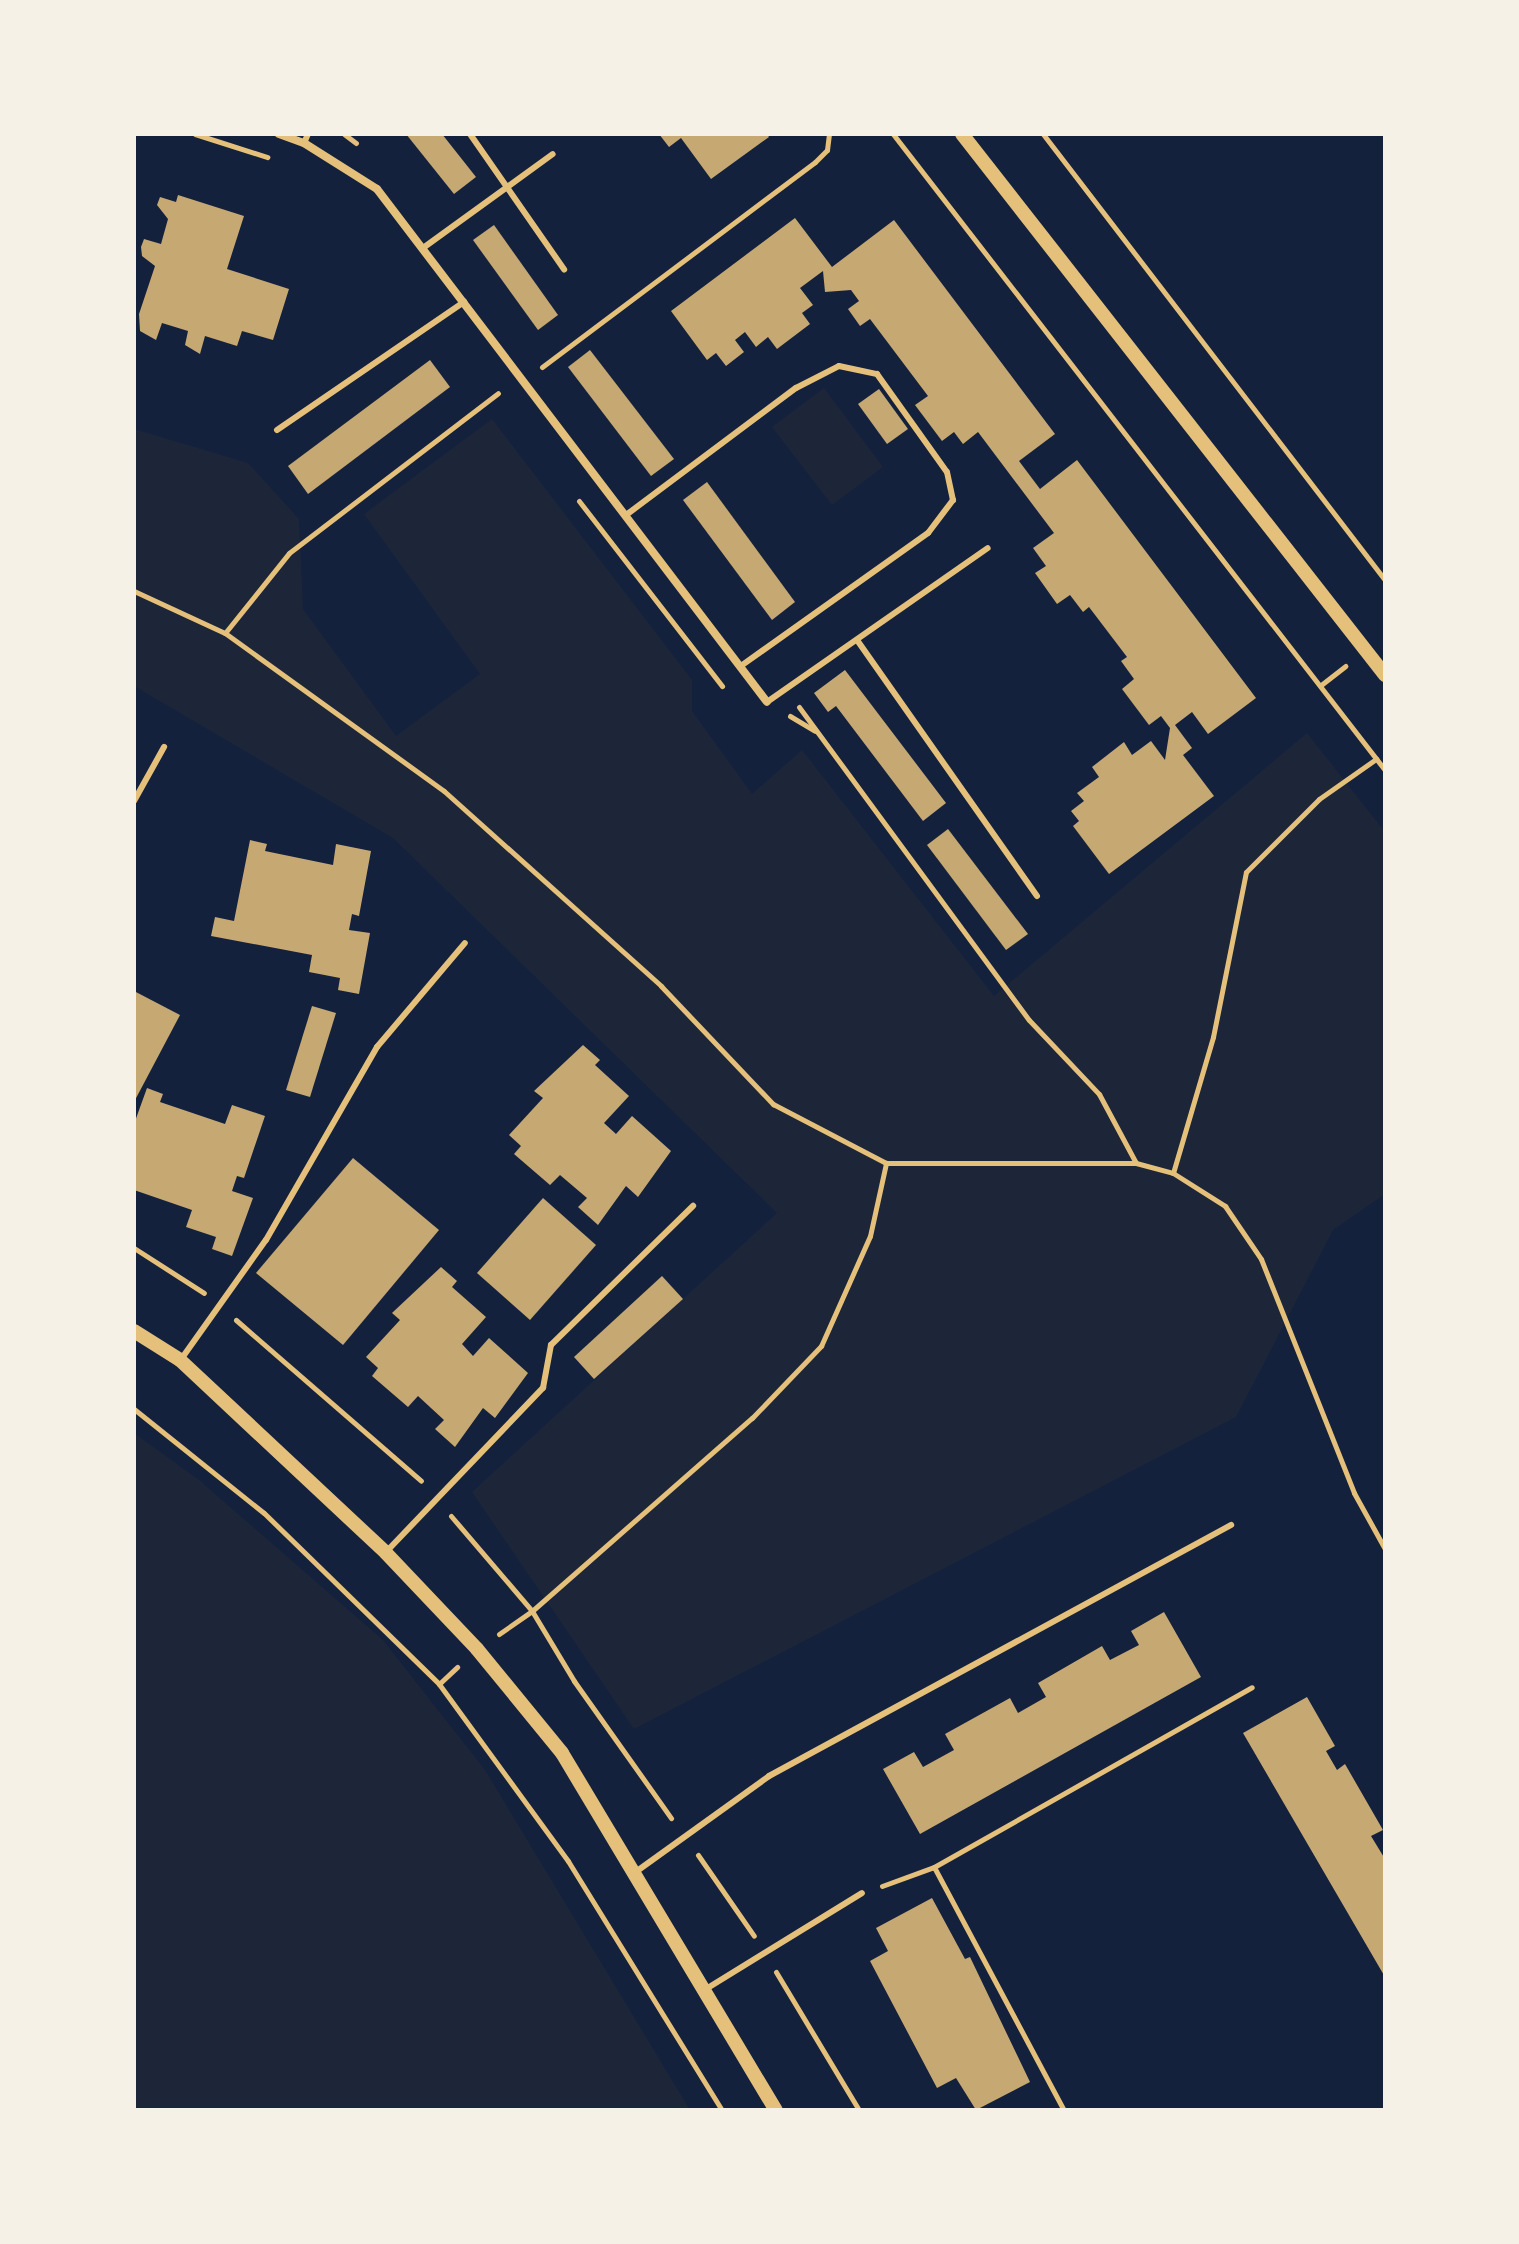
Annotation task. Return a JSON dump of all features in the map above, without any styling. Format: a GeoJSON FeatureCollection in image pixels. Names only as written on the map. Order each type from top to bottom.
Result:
{"type":"FeatureCollection","features":[{"type":"Feature","properties":{"kind":"street"},"geometry":{"type":"LineString","coordinates":[[279,134],[306,138],[377,189],[767,702]]}},
{"type":"Feature","properties":{"kind":"street"},"geometry":{"type":"LineString","coordinates":[[962,134],[1385,675]]}},
{"type":"Feature","properties":{"kind":"street"},"geometry":{"type":"LineString","coordinates":[[134,1331],[180,1360],[386,1553],[477,1649],[562,1753],[637,1871],[776,2110]]}},
{"type":"Feature","properties":{"kind":"lane"},"geometry":{"type":"LineString","coordinates":[[470,134],[564,269]]}},
{"type":"Feature","properties":{"kind":"lane"},"geometry":{"type":"LineString","coordinates":[[423,248],[553,154]]}},
{"type":"Feature","properties":{"kind":"lane"},"geometry":{"type":"LineString","coordinates":[[277,430],[464,302]]}},
{"type":"Feature","properties":{"kind":"lane"},"geometry":{"type":"LineString","coordinates":[[626,515],[796,388],[839,366],[877,374],[947,472],[953,500],[928,533],[741,666]]}},
{"type":"Feature","properties":{"kind":"lane"},"geometry":{"type":"LineString","coordinates":[[767,702],[988,548]]}},
{"type":"Feature","properties":{"kind":"lane"},"geometry":{"type":"LineString","coordinates":[[857,640],[1037,896]]}},
{"type":"Feature","properties":{"kind":"lane"},"geometry":{"type":"LineString","coordinates":[[134,801],[164,747]]}},
{"type":"Feature","properties":{"kind":"lane"},"geometry":{"type":"LineString","coordinates":[[180,1360],[266,1240],[338,1107],[377,1047],[465,943]]}},
{"type":"Feature","properties":{"kind":"lane"},"geometry":{"type":"LineString","coordinates":[[386,1553],[543,1388],[551,1345],[693,1206]]}},
{"type":"Feature","properties":{"kind":"lane"},"geometry":{"type":"LineString","coordinates":[[637,1871],[769,1776],[1231,1525]]}},
{"type":"Feature","properties":{"kind":"lane"},"geometry":{"type":"LineString","coordinates":[[706,1989],[862,1893]]}},
{"type":"Feature","properties":{"kind":"path"},"geometry":{"type":"LineString","coordinates":[[195,134],[269,158]]}},
{"type":"Feature","properties":{"kind":"path"},"geometry":{"type":"LineString","coordinates":[[541,368],[815,162],[827,150],[829,134]]}},
{"type":"Feature","properties":{"kind":"path"},"geometry":{"type":"LineString","coordinates":[[893,134],[1385,770]]}},
{"type":"Feature","properties":{"kind":"path"},"geometry":{"type":"LineString","coordinates":[[1043,134],[1385,580]]}},
{"type":"Feature","properties":{"kind":"path"},"geometry":{"type":"LineString","coordinates":[[490,382],[508,406]]}},
{"type":"Feature","properties":{"kind":"path"},"geometry":{"type":"LineString","coordinates":[[225,633],[289,553],[498,393]]}},
{"type":"Feature","properties":{"kind":"path"},"geometry":{"type":"LineString","coordinates":[[574,494],[716,683],[767,702],[820,734],[1029,1020],[1099,1094],[1136,1163]]}},
{"type":"Feature","properties":{"kind":"path"},"geometry":{"type":"LineString","coordinates":[[134,591],[225,633],[444,791],[559,889],[773,1104],[886,1163],[1136,1163],[1173,1173],[1225,1206],[1261,1259],[1354,1493],[1385,1547]]}},
{"type":"Feature","properties":{"kind":"path"},"geometry":{"type":"LineString","coordinates":[[1173,1173],[1213,1037],[1246,872],[1319,799],[1376,759]]}},
{"type":"Feature","properties":{"kind":"path"},"geometry":{"type":"LineString","coordinates":[[439,1684],[477,1649],[532,1611],[752,1418],[821,1346],[870,1236],[886,1163]]}},
{"type":"Feature","properties":{"kind":"path"},"geometry":{"type":"LineString","coordinates":[[134,1248],[218,1305],[407,1464],[532,1611]]}},
{"type":"Feature","properties":{"kind":"path"},"geometry":{"type":"LineString","coordinates":[[134,1409],[264,1513],[439,1684],[568,1861],[722,2110]]}},
{"type":"Feature","properties":{"kind":"path"},"geometry":{"type":"LineString","coordinates":[[862,1893],[934,1867],[1252,1687]]}},
{"type":"Feature","properties":{"kind":"path"},"geometry":{"type":"LineString","coordinates":[[934,1867],[1064,2110]]}},
{"type":"Feature","properties":{"kind":"shaded area"},"geometry":{"type":"Polygon","coordinates":[[[824,388],[883,467],[832,505],[772,427],[824,388]]]}},
{"type":"Feature","properties":{"kind":"shaded area"},"geometry":{"type":"Polygon","coordinates":[[[492,419],[692,680],[692,711],[752,794],[802,750],[994,996],[1307,733],[1385,832],[1385,1194],[1333,1230],[1236,1417],[634,1729],[472,1492],[777,1213],[393,838],[134,686],[134,429],[248,463],[299,519],[303,609],[396,736],[480,674],[364,514],[492,419]]]}},
{"type":"Feature","properties":{"kind":"shaded area"},"geometry":{"type":"Polygon","coordinates":[[[134,1433],[199,1480],[383,1640],[485,1770],[690,2110],[134,2110],[134,1433]]]}},
{"type":"Feature","properties":{"kind":"building"},"geometry":{"type":"Polygon","coordinates":[[[406,134],[442,134],[476,177],[454,194],[406,134]]]}},
{"type":"Feature","properties":{"kind":"building"},"geometry":{"type":"Polygon","coordinates":[[[659,134],[767,134],[769,137],[711,179],[681,138],[669,147],[659,134]]]}},
{"type":"Feature","properties":{"kind":"building"},"geometry":{"type":"Polygon","coordinates":[[[178,195],[244,216],[227,269],[289,289],[273,340],[242,331],[237,346],[205,336],[200,354],[185,345],[188,331],[162,323],[156,340],[140,331],[139,314],[155,266],[142,256],[141,247],[144,239],[161,244],[168,219],[157,205],[160,197],[176,202],[178,195]]]}},
{"type":"Feature","properties":{"kind":"building"},"geometry":{"type":"Polygon","coordinates":[[[795,218],[832,267],[894,220],[1055,434],[1019,461],[1040,489],[1077,460],[1256,698],[1208,734],[1192,712],[1175,725],[1192,748],[1183,755],[1214,796],[1109,874],[1073,826],[1079,821],[1071,811],[1084,801],[1077,793],[1099,777],[1092,767],[1124,742],[1132,755],[1151,741],[1165,760],[1170,728],[1161,716],[1149,725],[1122,689],[1134,679],[1121,661],[1127,657],[1089,607],[1083,612],[1070,595],[1057,604],[1035,573],[1046,566],[1033,548],[1054,533],[978,432],[963,444],[954,432],[942,441],[915,405],[928,396],[870,319],[860,326],[848,309],[859,301],[851,290],[825,292],[823,271],[800,288],[813,305],[802,313],[810,324],[777,349],[768,337],[756,347],[745,332],[735,340],[744,352],[726,366],[716,353],[707,360],[671,311],[795,218]]]}},
{"type":"Feature","properties":{"kind":"building"},"geometry":{"type":"Polygon","coordinates":[[[494,225],[558,315],[538,330],[473,240],[494,225]]]}},
{"type":"Feature","properties":{"kind":"building"},"geometry":{"type":"Polygon","coordinates":[[[590,350],[674,459],[651,476],[568,367],[590,350]]]}},
{"type":"Feature","properties":{"kind":"building"},"geometry":{"type":"Polygon","coordinates":[[[430,360],[450,387],[308,494],[288,466],[430,360]]]}},
{"type":"Feature","properties":{"kind":"building"},"geometry":{"type":"Polygon","coordinates":[[[879,389],[908,429],[887,444],[858,404],[879,389]]]}},
{"type":"Feature","properties":{"kind":"building"},"geometry":{"type":"Polygon","coordinates":[[[707,482],[795,602],[772,620],[683,500],[707,482]]]}},
{"type":"Feature","properties":{"kind":"building"},"geometry":{"type":"Polygon","coordinates":[[[845,670],[946,803],[923,821],[836,706],[828,712],[814,693],[845,670]]]}},
{"type":"Feature","properties":{"kind":"building"},"geometry":{"type":"Polygon","coordinates":[[[948,829],[1028,934],[1006,950],[927,845],[948,829]]]}},
{"type":"Feature","properties":{"kind":"building"},"geometry":{"type":"Polygon","coordinates":[[[250,840],[267,844],[265,851],[333,865],[336,844],[371,851],[359,916],[352,914],[349,930],[370,933],[359,994],[338,990],[340,978],[309,972],[312,955],[211,936],[215,917],[234,921],[250,840]]]}},
{"type":"Feature","properties":{"kind":"building"},"geometry":{"type":"Polygon","coordinates":[[[134,991],[180,1015],[134,1102],[134,991]]]}},
{"type":"Feature","properties":{"kind":"building"},"geometry":{"type":"Polygon","coordinates":[[[312,1006],[336,1013],[310,1097],[286,1090],[312,1006]]]}},
{"type":"Feature","properties":{"kind":"building"},"geometry":{"type":"Polygon","coordinates":[[[583,1045],[600,1060],[595,1065],[629,1096],[604,1123],[616,1134],[632,1116],[671,1151],[638,1197],[626,1186],[598,1225],[578,1207],[587,1198],[560,1175],[550,1185],[514,1154],[521,1146],[509,1135],[543,1098],[534,1091],[583,1045]]]}},
{"type":"Feature","properties":{"kind":"building"},"geometry":{"type":"Polygon","coordinates":[[[147,1088],[163,1094],[160,1102],[225,1124],[232,1105],[265,1116],[244,1178],[237,1176],[232,1191],[253,1198],[232,1256],[212,1249],[216,1237],[186,1227],[192,1210],[134,1190],[134,1124],[147,1088]]]}},
{"type":"Feature","properties":{"kind":"building"},"geometry":{"type":"Polygon","coordinates":[[[353,1158],[439,1230],[343,1345],[256,1273],[353,1158]]]}},
{"type":"Feature","properties":{"kind":"building"},"geometry":{"type":"Polygon","coordinates":[[[543,1198],[596,1245],[530,1320],[477,1273],[543,1198]]]}},
{"type":"Feature","properties":{"kind":"building"},"geometry":{"type":"Polygon","coordinates":[[[441,1267],[457,1281],[452,1287],[486,1317],[462,1344],[473,1356],[489,1338],[528,1373],[495,1418],[483,1408],[455,1447],[435,1429],[444,1420],[418,1396],[408,1407],[372,1376],[378,1368],[366,1357],[400,1320],[392,1313],[441,1267]]]}},
{"type":"Feature","properties":{"kind":"building"},"geometry":{"type":"Polygon","coordinates":[[[662,1276],[683,1299],[594,1379],[574,1357],[662,1276]]]}},
{"type":"Feature","properties":{"kind":"building"},"geometry":{"type":"Polygon","coordinates":[[[1164,1612],[1201,1677],[920,1834],[883,1769],[914,1752],[923,1767],[954,1750],[945,1734],[1010,1698],[1018,1713],[1046,1697],[1038,1683],[1102,1646],[1110,1660],[1139,1645],[1131,1631],[1164,1612]]]}},
{"type":"Feature","properties":{"kind":"building"},"geometry":{"type":"Polygon","coordinates":[[[1307,1697],[1335,1746],[1326,1751],[1337,1770],[1345,1764],[1383,1830],[1371,1836],[1385,1859],[1385,1977],[1243,1733],[1307,1697]]]}},
{"type":"Feature","properties":{"kind":"building"},"geometry":{"type":"Polygon","coordinates":[[[932,1898],[965,1959],[970,1957],[1030,2082],[976,2110],[956,2078],[937,2088],[870,1961],[888,1951],[876,1928],[932,1898]]]}}]}
